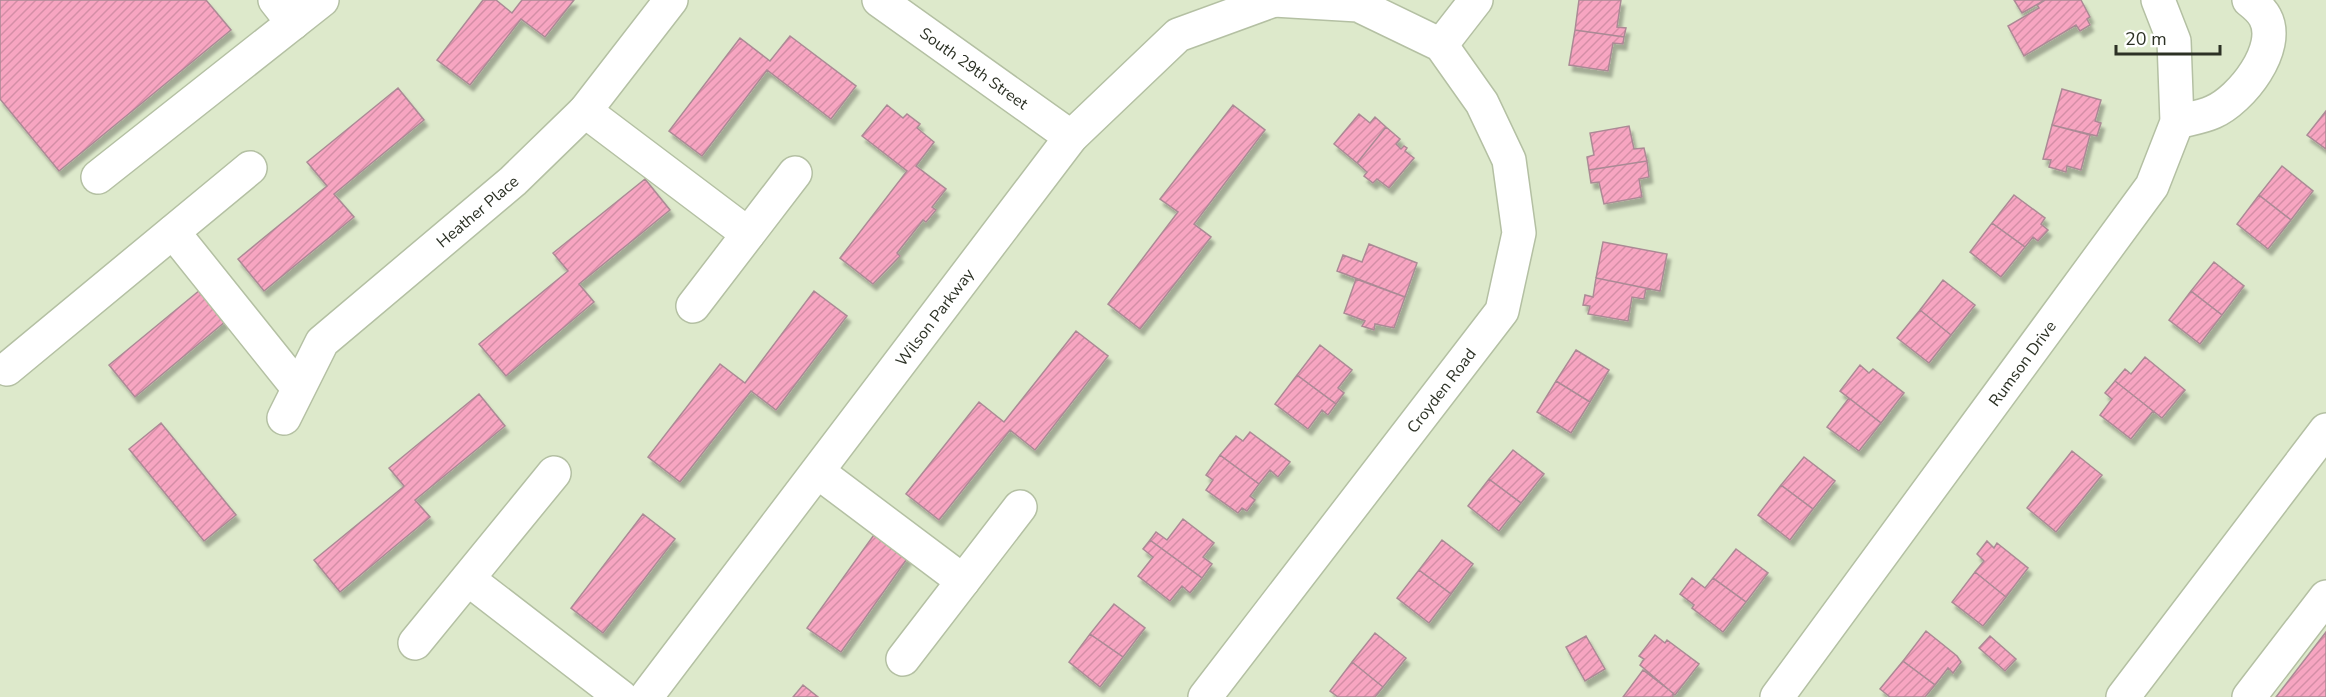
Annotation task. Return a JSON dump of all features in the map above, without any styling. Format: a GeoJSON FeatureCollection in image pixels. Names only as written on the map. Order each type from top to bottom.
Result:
{"type":"FeatureCollection","features":[{"type":"Feature","properties":{"kind":"street"},"geometry":{"type":"LineString","coordinates":[[98,177],[284,11],[322,0]]}},
{"type":"Feature","properties":{"kind":"street","name":"Heather Place"},"geometry":{"type":"LineString","coordinates":[[284,418],[322,342],[513,181],[585,111],[671,0]]}},
{"type":"Feature","properties":{"kind":"street","name":"South 29th Street"},"geometry":{"type":"LineString","coordinates":[[879,0],[1071,137]]}},
{"type":"Feature","properties":{"kind":"street","name":"Wilson Parkway"},"geometry":{"type":"LineString","coordinates":[[646,697],[1071,137],[1178,35],[1274,0],[1358,5],[1442,45]]}},
{"type":"Feature","properties":{"kind":"street"},"geometry":{"type":"LineString","coordinates":[[1442,45],[1476,0]]}},
{"type":"Feature","properties":{"kind":"street","name":"Rumson Drive"},"geometry":{"type":"LineString","coordinates":[[1777,697],[2152,186],[2177,122],[2174,41],[2158,0]]}},
{"type":"Feature","properties":{"kind":"street"},"geometry":{"type":"LineString","coordinates":[[2177,122],[2215,112],[2245,86],[2262,64],[2269,42],[2266,17],[2249,0]]}},
{"type":"Feature","properties":{"kind":"street","name":"Croyden Road"},"geometry":{"type":"LineString","coordinates":[[1205,697],[1502,311],[1519,233],[1509,160],[1482,103],[1442,45]]}},
{"type":"Feature","properties":{"kind":"street"},"geometry":{"type":"LineString","coordinates":[[585,111],[748,234]]}},
{"type":"Feature","properties":{"kind":"street"},"geometry":{"type":"LineString","coordinates":[[7,369],[250,168]]}},
{"type":"Feature","properties":{"kind":"street"},"geometry":{"type":"LineString","coordinates":[[693,306],[795,173]]}},
{"type":"Feature","properties":{"kind":"street"},"geometry":{"type":"LineString","coordinates":[[173,232],[298,388]]}},
{"type":"Feature","properties":{"kind":"street"},"geometry":{"type":"LineString","coordinates":[[2122,697],[2326,430]]}},
{"type":"Feature","properties":{"kind":"street"},"geometry":{"type":"LineString","coordinates":[[818,472],[963,581]]}},
{"type":"Feature","properties":{"kind":"street"},"geometry":{"type":"LineString","coordinates":[[415,644],[555,473]]}},
{"type":"Feature","properties":{"kind":"street"},"geometry":{"type":"LineString","coordinates":[[903,659],[1020,507]]}},
{"type":"Feature","properties":{"kind":"street"},"geometry":{"type":"LineString","coordinates":[[468,579],[621,697]]}},
{"type":"Feature","properties":{"kind":"street"},"geometry":{"type":"LineString","coordinates":[[2249,697],[2326,597]]}},
{"type":"Feature","properties":{"kind":"building"},"geometry":{"type":"Polygon","coordinates":[[[0,0],[206,0],[231,30],[59,171],[0,99],[0,0]]]}},
{"type":"Feature","properties":{"kind":"building"},"geometry":{"type":"Polygon","coordinates":[[[483,0],[496,0],[512,13],[522,0],[574,0],[545,37],[521,19],[470,85],[437,60],[483,0]]]}},
{"type":"Feature","properties":{"kind":"building"},"geometry":{"type":"Polygon","coordinates":[[[1579,0],[1621,0],[1617,27],[1626,28],[1624,37],[1575,30],[1579,0]]]}},
{"type":"Feature","properties":{"kind":"building"},"geometry":{"type":"Polygon","coordinates":[[[2014,0],[2045,0],[2022,13],[2014,0]]]}},
{"type":"Feature","properties":{"kind":"building"},"geometry":{"type":"Polygon","coordinates":[[[2045,0],[2081,0],[2090,17],[2087,19],[2090,25],[2080,31],[2076,25],[2024,56],[2008,26],[2039,8],[2037,5],[2045,0]]]}},
{"type":"Feature","properties":{"kind":"building"},"geometry":{"type":"Polygon","coordinates":[[[1575,30],[1624,37],[1623,44],[1613,43],[1608,71],[1569,65],[1575,30]]]}},
{"type":"Feature","properties":{"kind":"building"},"geometry":{"type":"Polygon","coordinates":[[[790,36],[856,86],[831,119],[767,70],[702,156],[669,131],[740,38],[770,61],[790,36]]]}},
{"type":"Feature","properties":{"kind":"building"},"geometry":{"type":"Polygon","coordinates":[[[398,88],[424,120],[334,194],[354,217],[264,291],[238,259],[327,186],[307,162],[398,88]]]}},
{"type":"Feature","properties":{"kind":"building"},"geometry":{"type":"Polygon","coordinates":[[[2062,89],[2101,100],[2095,121],[2101,123],[2097,136],[2052,125],[2062,89]]]}},
{"type":"Feature","properties":{"kind":"building"},"geometry":{"type":"Polygon","coordinates":[[[887,105],[903,118],[907,114],[920,124],[917,128],[934,142],[916,166],[946,189],[932,207],[936,210],[926,222],[923,220],[897,253],[900,256],[873,284],[840,258],[907,171],[862,136],[887,105]]]}},
{"type":"Feature","properties":{"kind":"building"},"geometry":{"type":"Polygon","coordinates":[[[1233,105],[1265,130],[1194,224],[1211,237],[1140,329],[1108,304],[1178,212],[1160,199],[1233,105]]]}},
{"type":"Feature","properties":{"kind":"building"},"geometry":{"type":"Polygon","coordinates":[[[2326,111],[2326,149],[2307,135],[2326,111]]]}},
{"type":"Feature","properties":{"kind":"building"},"geometry":{"type":"Polygon","coordinates":[[[1359,114],[1370,123],[1375,117],[1386,127],[1357,163],[1334,144],[1359,114]]]}},
{"type":"Feature","properties":{"kind":"building"},"geometry":{"type":"Polygon","coordinates":[[[2052,125],[2090,135],[2081,170],[2067,166],[2066,172],[2049,167],[2051,160],[2043,159],[2052,125]]]}},
{"type":"Feature","properties":{"kind":"building"},"geometry":{"type":"Polygon","coordinates":[[[1629,126],[1634,149],[1644,148],[1647,161],[1589,170],[1587,157],[1594,155],[1590,133],[1629,126]]]}},
{"type":"Feature","properties":{"kind":"building"},"geometry":{"type":"Polygon","coordinates":[[[1386,127],[1400,139],[1396,144],[1401,149],[1404,146],[1407,148],[1405,151],[1414,158],[1389,188],[1377,179],[1373,183],[1364,176],[1367,172],[1357,163],[1386,127]]]}},
{"type":"Feature","properties":{"kind":"building"},"geometry":{"type":"Polygon","coordinates":[[[1647,161],[1649,177],[1639,179],[1642,197],[1604,204],[1599,182],[1591,183],[1589,170],[1647,161]]]}},
{"type":"Feature","properties":{"kind":"building"},"geometry":{"type":"Polygon","coordinates":[[[2282,166],[2313,191],[2291,220],[2259,195],[2282,166]]]}},
{"type":"Feature","properties":{"kind":"building"},"geometry":{"type":"Polygon","coordinates":[[[645,179],[670,210],[579,284],[594,302],[506,376],[479,344],[568,271],[553,253],[645,179]]]}},
{"type":"Feature","properties":{"kind":"building"},"geometry":{"type":"Polygon","coordinates":[[[2014,195],[2045,218],[2041,224],[2048,230],[2038,241],[2033,237],[2025,247],[1992,223],[2014,195]]]}},
{"type":"Feature","properties":{"kind":"building"},"geometry":{"type":"Polygon","coordinates":[[[2259,195],[2291,220],[2268,249],[2237,224],[2259,195]]]}},
{"type":"Feature","properties":{"kind":"building"},"geometry":{"type":"Polygon","coordinates":[[[1992,223],[2025,247],[2001,277],[1970,252],[1992,223]]]}},
{"type":"Feature","properties":{"kind":"building"},"geometry":{"type":"Polygon","coordinates":[[[1603,242],[1667,254],[1660,291],[1596,278],[1603,242]]]}},
{"type":"Feature","properties":{"kind":"building"},"geometry":{"type":"Polygon","coordinates":[[[1369,244],[1417,263],[1405,297],[1337,271],[1343,255],[1362,262],[1369,244]]]}},
{"type":"Feature","properties":{"kind":"building"},"geometry":{"type":"Polygon","coordinates":[[[2214,262],[2244,286],[2222,315],[2191,291],[2214,262]]]}},
{"type":"Feature","properties":{"kind":"building"},"geometry":{"type":"Polygon","coordinates":[[[1596,278],[1646,288],[1644,299],[1632,297],[1628,321],[1588,314],[1590,306],[1583,305],[1585,295],[1593,297],[1596,278]]]}},
{"type":"Feature","properties":{"kind":"building"},"geometry":{"type":"Polygon","coordinates":[[[1356,279],[1405,297],[1394,328],[1375,324],[1374,330],[1362,326],[1365,321],[1344,313],[1356,279]]]}},
{"type":"Feature","properties":{"kind":"building"},"geometry":{"type":"Polygon","coordinates":[[[1943,280],[1975,305],[1951,335],[1920,310],[1943,280]]]}},
{"type":"Feature","properties":{"kind":"building"},"geometry":{"type":"Polygon","coordinates":[[[200,290],[226,321],[135,397],[109,365],[200,290]]]}},
{"type":"Feature","properties":{"kind":"building"},"geometry":{"type":"Polygon","coordinates":[[[814,291],[847,316],[776,410],[751,391],[680,482],[648,457],[720,364],[745,383],[814,291]]]}},
{"type":"Feature","properties":{"kind":"building"},"geometry":{"type":"Polygon","coordinates":[[[2191,291],[2222,315],[2200,344],[2169,320],[2191,291]]]}},
{"type":"Feature","properties":{"kind":"building"},"geometry":{"type":"Polygon","coordinates":[[[1920,310],[1951,335],[1929,363],[1897,338],[1920,310]]]}},
{"type":"Feature","properties":{"kind":"building"},"geometry":{"type":"Polygon","coordinates":[[[1076,331],[1108,356],[1035,450],[1010,430],[939,520],[906,494],[979,402],[1004,422],[1076,331]]]}},
{"type":"Feature","properties":{"kind":"building"},"geometry":{"type":"Polygon","coordinates":[[[1320,345],[1352,370],[1338,388],[1344,393],[1336,404],[1297,375],[1320,345]]]}},
{"type":"Feature","properties":{"kind":"building"},"geometry":{"type":"Polygon","coordinates":[[[1576,350],[1609,370],[1590,402],[1556,381],[1576,350]]]}},
{"type":"Feature","properties":{"kind":"building"},"geometry":{"type":"Polygon","coordinates":[[[2145,357],[2185,390],[2162,418],[2115,381],[2125,369],[2131,374],[2145,357]]]}},
{"type":"Feature","properties":{"kind":"building"},"geometry":{"type":"Polygon","coordinates":[[[1860,365],[1869,373],[1873,369],[1904,393],[1881,423],[1840,391],[1860,365]]]}},
{"type":"Feature","properties":{"kind":"building"},"geometry":{"type":"Polygon","coordinates":[[[1297,375],[1336,404],[1328,415],[1322,410],[1308,429],[1275,404],[1297,375]]]}},
{"type":"Feature","properties":{"kind":"building"},"geometry":{"type":"Polygon","coordinates":[[[1556,381],[1590,402],[1571,433],[1537,412],[1556,381]]]}},
{"type":"Feature","properties":{"kind":"building"},"geometry":{"type":"Polygon","coordinates":[[[2115,381],[2153,411],[2131,439],[2100,415],[2112,399],[2105,393],[2115,381]]]}},
{"type":"Feature","properties":{"kind":"building"},"geometry":{"type":"Polygon","coordinates":[[[479,394],[505,426],[415,500],[430,517],[340,592],[314,560],[404,486],[389,468],[479,394]]]}},
{"type":"Feature","properties":{"kind":"building"},"geometry":{"type":"Polygon","coordinates":[[[1849,398],[1881,423],[1859,451],[1827,427],[1849,398]]]}},
{"type":"Feature","properties":{"kind":"building"},"geometry":{"type":"Polygon","coordinates":[[[161,423],[236,515],[204,541],[129,449],[161,423]]]}},
{"type":"Feature","properties":{"kind":"building"},"geometry":{"type":"Polygon","coordinates":[[[1250,432],[1290,462],[1278,477],[1270,470],[1259,484],[1220,455],[1236,436],[1243,441],[1250,432]]]}},
{"type":"Feature","properties":{"kind":"building"},"geometry":{"type":"Polygon","coordinates":[[[1513,450],[1544,474],[1521,503],[1489,479],[1513,450]]]}},
{"type":"Feature","properties":{"kind":"building"},"geometry":{"type":"Polygon","coordinates":[[[2072,451],[2102,475],[2056,532],[2027,508],[2072,451]]]}},
{"type":"Feature","properties":{"kind":"building"},"geometry":{"type":"Polygon","coordinates":[[[1220,455],[1259,484],[1250,496],[1255,500],[1247,511],[1242,508],[1238,513],[1206,490],[1213,480],[1206,475],[1220,455]]]}},
{"type":"Feature","properties":{"kind":"building"},"geometry":{"type":"Polygon","coordinates":[[[1804,457],[1835,481],[1813,509],[1781,485],[1804,457]]]}},
{"type":"Feature","properties":{"kind":"building"},"geometry":{"type":"Polygon","coordinates":[[[1489,479],[1521,503],[1499,531],[1468,506],[1489,479]]]}},
{"type":"Feature","properties":{"kind":"building"},"geometry":{"type":"Polygon","coordinates":[[[1781,485],[1813,509],[1790,540],[1758,515],[1781,485]]]}},
{"type":"Feature","properties":{"kind":"building"},"geometry":{"type":"Polygon","coordinates":[[[643,514],[675,539],[603,633],[571,608],[643,514]]]}},
{"type":"Feature","properties":{"kind":"building"},"geometry":{"type":"Polygon","coordinates":[[[1183,519],[1214,543],[1203,557],[1212,564],[1202,578],[1150,540],[1156,532],[1167,540],[1183,519]]]}},
{"type":"Feature","properties":{"kind":"building"},"geometry":{"type":"Polygon","coordinates":[[[876,532],[909,556],[841,652],[807,628],[876,532]]]}},
{"type":"Feature","properties":{"kind":"building"},"geometry":{"type":"Polygon","coordinates":[[[1150,540],[1202,578],[1190,593],[1182,586],[1170,601],[1138,576],[1153,557],[1143,549],[1150,540]]]}},
{"type":"Feature","properties":{"kind":"building"},"geometry":{"type":"Polygon","coordinates":[[[1442,540],[1473,564],[1451,594],[1419,570],[1442,540]]]}},
{"type":"Feature","properties":{"kind":"building"},"geometry":{"type":"Polygon","coordinates":[[[1987,541],[1994,548],[1997,543],[2028,568],[2006,597],[1975,572],[1984,561],[1977,554],[1987,541]]]}},
{"type":"Feature","properties":{"kind":"building"},"geometry":{"type":"Polygon","coordinates":[[[1736,549],[1768,573],[1746,602],[1713,578],[1736,549]]]}},
{"type":"Feature","properties":{"kind":"building"},"geometry":{"type":"Polygon","coordinates":[[[1419,570],[1451,594],[1429,623],[1397,598],[1419,570]]]}},
{"type":"Feature","properties":{"kind":"building"},"geometry":{"type":"Polygon","coordinates":[[[1975,572],[2006,597],[1983,626],[1952,602],[1975,572]]]}},
{"type":"Feature","properties":{"kind":"building"},"geometry":{"type":"Polygon","coordinates":[[[1692,578],[1705,588],[1713,578],[1746,602],[1723,632],[1692,608],[1694,605],[1680,594],[1692,578]]]}},
{"type":"Feature","properties":{"kind":"building"},"geometry":{"type":"Polygon","coordinates":[[[1114,604],[1145,628],[1123,657],[1090,634],[1114,604]]]}},
{"type":"Feature","properties":{"kind":"building"},"geometry":{"type":"Polygon","coordinates":[[[1926,631],[1957,656],[1961,662],[1953,673],[1948,668],[1935,685],[1903,661],[1926,631]]]}},
{"type":"Feature","properties":{"kind":"building"},"geometry":{"type":"Polygon","coordinates":[[[2326,632],[2326,697],[2276,697],[2326,632]]]}},
{"type":"Feature","properties":{"kind":"building"},"geometry":{"type":"Polygon","coordinates":[[[1375,633],[1406,658],[1383,687],[1352,662],[1375,633]]]}},
{"type":"Feature","properties":{"kind":"building"},"geometry":{"type":"Polygon","coordinates":[[[1090,634],[1123,657],[1100,687],[1069,662],[1090,634]]]}},
{"type":"Feature","properties":{"kind":"building"},"geometry":{"type":"Polygon","coordinates":[[[1655,635],[1665,643],[1667,640],[1699,664],[1675,695],[1640,665],[1644,659],[1639,656],[1655,635]]]}},
{"type":"Feature","properties":{"kind":"building"},"geometry":{"type":"Polygon","coordinates":[[[1586,636],[1605,669],[1585,681],[1566,647],[1586,636]]]}},
{"type":"Feature","properties":{"kind":"building"},"geometry":{"type":"Polygon","coordinates":[[[1990,636],[2016,659],[2005,671],[1979,648],[1990,636]]]}},
{"type":"Feature","properties":{"kind":"building"},"geometry":{"type":"Polygon","coordinates":[[[1903,661],[1935,685],[1925,697],[1890,697],[1880,689],[1903,661]]]}},
{"type":"Feature","properties":{"kind":"building"},"geometry":{"type":"Polygon","coordinates":[[[1352,662],[1383,687],[1375,697],[1338,697],[1330,691],[1352,662]]]}},
{"type":"Feature","properties":{"kind":"building"},"geometry":{"type":"Polygon","coordinates":[[[1643,670],[1673,693],[1673,697],[1623,697],[1643,670]]]}},
{"type":"Feature","properties":{"kind":"building"},"geometry":{"type":"Polygon","coordinates":[[[803,685],[818,697],[793,697],[803,685]]]}}]}
